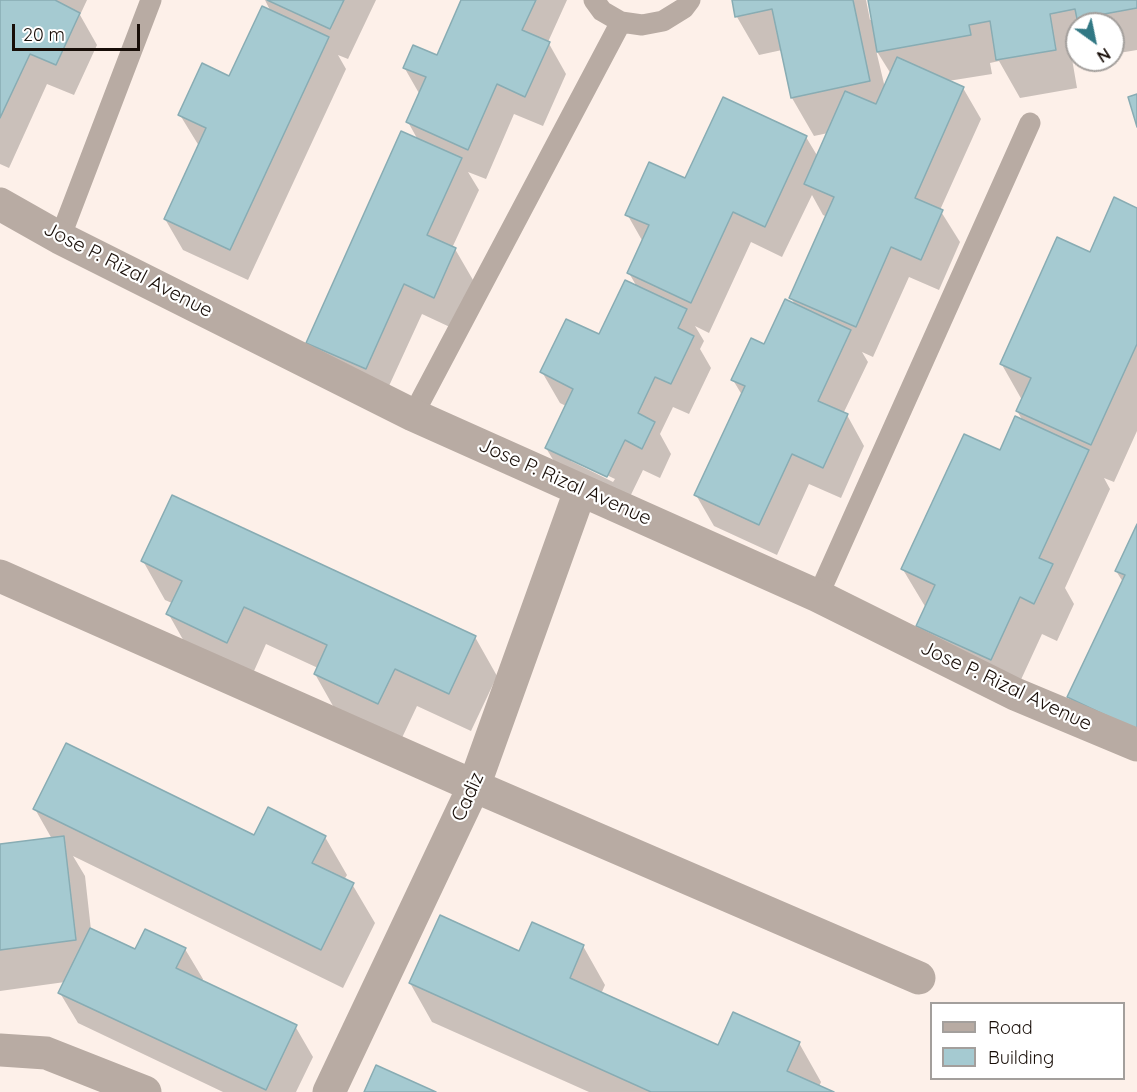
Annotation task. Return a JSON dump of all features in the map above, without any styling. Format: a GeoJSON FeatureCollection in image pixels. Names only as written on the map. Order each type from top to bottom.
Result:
{"type":"FeatureCollection","features":[{"type":"Feature","properties":{"kind":"street","name":"Jose P. Rizal Avenue"},"geometry":{"type":"LineString","coordinates":[[0,204],[60,238],[413,415],[818,596],[1015,694],[1137,745]]}},
{"type":"Feature","properties":{"kind":"street","name":"Cadiz"},"geometry":{"type":"LineString","coordinates":[[329,1092],[474,786],[580,491]]}},
{"type":"Feature","properties":{"kind":"street"},"geometry":{"type":"LineString","coordinates":[[0,576],[474,786],[919,978]]}},
{"type":"Feature","properties":{"kind":"street"},"geometry":{"type":"LineString","coordinates":[[0,1050],[46,1053],[145,1092]]}},
{"type":"Feature","properties":{"kind":"lane"},"geometry":{"type":"LineString","coordinates":[[60,238],[152,0]]}},
{"type":"Feature","properties":{"kind":"lane"},"geometry":{"type":"LineString","coordinates":[[594,0],[602,11],[621,21],[642,25],[663,21],[684,8],[690,0]]}},
{"type":"Feature","properties":{"kind":"lane"},"geometry":{"type":"LineString","coordinates":[[413,415],[621,21]]}},
{"type":"Feature","properties":{"kind":"lane"},"geometry":{"type":"LineString","coordinates":[[818,596],[1030,123]]}},
{"type":"Feature","properties":{"kind":"building"},"geometry":{"type":"Polygon","coordinates":[[[0,0],[55,0],[80,13],[56,65],[30,54],[0,118],[0,0]]]}},
{"type":"Feature","properties":{"kind":"building"},"geometry":{"type":"Polygon","coordinates":[[[267,0],[344,0],[330,29],[267,0]]]}},
{"type":"Feature","properties":{"kind":"building"},"geometry":{"type":"Polygon","coordinates":[[[461,0],[536,0],[522,30],[550,42],[525,97],[497,84],[468,150],[406,122],[426,77],[403,68],[413,45],[437,55],[461,0]]]}},
{"type":"Feature","properties":{"kind":"building"},"geometry":{"type":"Polygon","coordinates":[[[732,0],[853,0],[870,81],[791,98],[772,9],[735,17],[732,0]]]}},
{"type":"Feature","properties":{"kind":"building"},"geometry":{"type":"Polygon","coordinates":[[[868,0],[1137,0],[1137,8],[1115,12],[1076,12],[1075,9],[1050,14],[1056,50],[996,60],[990,21],[969,25],[971,35],[877,52],[868,0]]]}},
{"type":"Feature","properties":{"kind":"building"},"geometry":{"type":"Polygon","coordinates":[[[262,6],[329,37],[230,250],[164,219],[206,128],[178,115],[202,63],[229,76],[262,6]]]}},
{"type":"Feature","properties":{"kind":"building"},"geometry":{"type":"Polygon","coordinates":[[[897,57],[964,87],[915,198],[943,210],[921,260],[891,247],[856,327],[789,298],[834,197],[804,184],[845,91],[876,104],[897,57]]]}},
{"type":"Feature","properties":{"kind":"building"},"geometry":{"type":"Polygon","coordinates":[[[1137,94],[1137,127],[1128,97],[1137,94]]]}},
{"type":"Feature","properties":{"kind":"building"},"geometry":{"type":"Polygon","coordinates":[[[723,97],[807,136],[765,227],[733,212],[691,303],[627,273],[649,225],[625,215],[649,162],[685,178],[723,97]]]}},
{"type":"Feature","properties":{"kind":"building"},"geometry":{"type":"Polygon","coordinates":[[[401,131],[462,158],[427,235],[456,248],[434,298],[404,284],[366,369],[306,343],[401,131]]]}},
{"type":"Feature","properties":{"kind":"building"},"geometry":{"type":"Polygon","coordinates":[[[1114,197],[1137,208],[1137,344],[1091,445],[1016,411],[1031,378],[1000,364],[1057,237],[1090,252],[1114,197]]]}},
{"type":"Feature","properties":{"kind":"building"},"geometry":{"type":"Polygon","coordinates":[[[625,280],[687,309],[678,328],[694,336],[671,384],[655,377],[638,413],[655,422],[642,449],[625,440],[607,477],[545,448],[573,389],[540,372],[566,319],[599,334],[625,280]]]}},
{"type":"Feature","properties":{"kind":"building"},"geometry":{"type":"Polygon","coordinates":[[[785,299],[851,330],[818,401],[848,414],[823,468],[792,454],[759,525],[694,495],[745,386],[731,380],[751,338],[764,344],[785,299]]]}},
{"type":"Feature","properties":{"kind":"building"},"geometry":{"type":"Polygon","coordinates":[[[1015,416],[1089,450],[1039,558],[1053,564],[1034,604],[1020,597],[991,660],[916,626],[935,585],[901,569],[964,434],[1000,450],[1015,416]]]}},
{"type":"Feature","properties":{"kind":"building"},"geometry":{"type":"Polygon","coordinates":[[[172,495],[476,636],[449,694],[395,669],[378,704],[314,674],[327,645],[244,607],[227,643],[166,614],[182,581],[141,561],[172,495]]]}},
{"type":"Feature","properties":{"kind":"building"},"geometry":{"type":"Polygon","coordinates":[[[1137,524],[1137,730],[1067,697],[1125,575],[1115,571],[1137,524]]]}},
{"type":"Feature","properties":{"kind":"building"},"geometry":{"type":"Polygon","coordinates":[[[66,743],[254,835],[268,807],[326,836],[312,863],[354,883],[321,950],[33,809],[66,743]]]}},
{"type":"Feature","properties":{"kind":"building"},"geometry":{"type":"Polygon","coordinates":[[[64,836],[76,940],[0,950],[0,844],[64,836]]]}},
{"type":"Feature","properties":{"kind":"building"},"geometry":{"type":"Polygon","coordinates":[[[440,915],[519,951],[532,922],[584,945],[570,978],[718,1045],[733,1012],[800,1042],[787,1071],[834,1092],[651,1092],[409,983],[440,915]]]}},
{"type":"Feature","properties":{"kind":"building"},"geometry":{"type":"Polygon","coordinates":[[[90,928],[135,949],[145,929],[186,948],[176,968],[297,1025],[266,1090],[58,993],[90,928]]]}},
{"type":"Feature","properties":{"kind":"building"},"geometry":{"type":"Polygon","coordinates":[[[376,1065],[436,1092],[364,1092],[376,1065]]]}}]}
